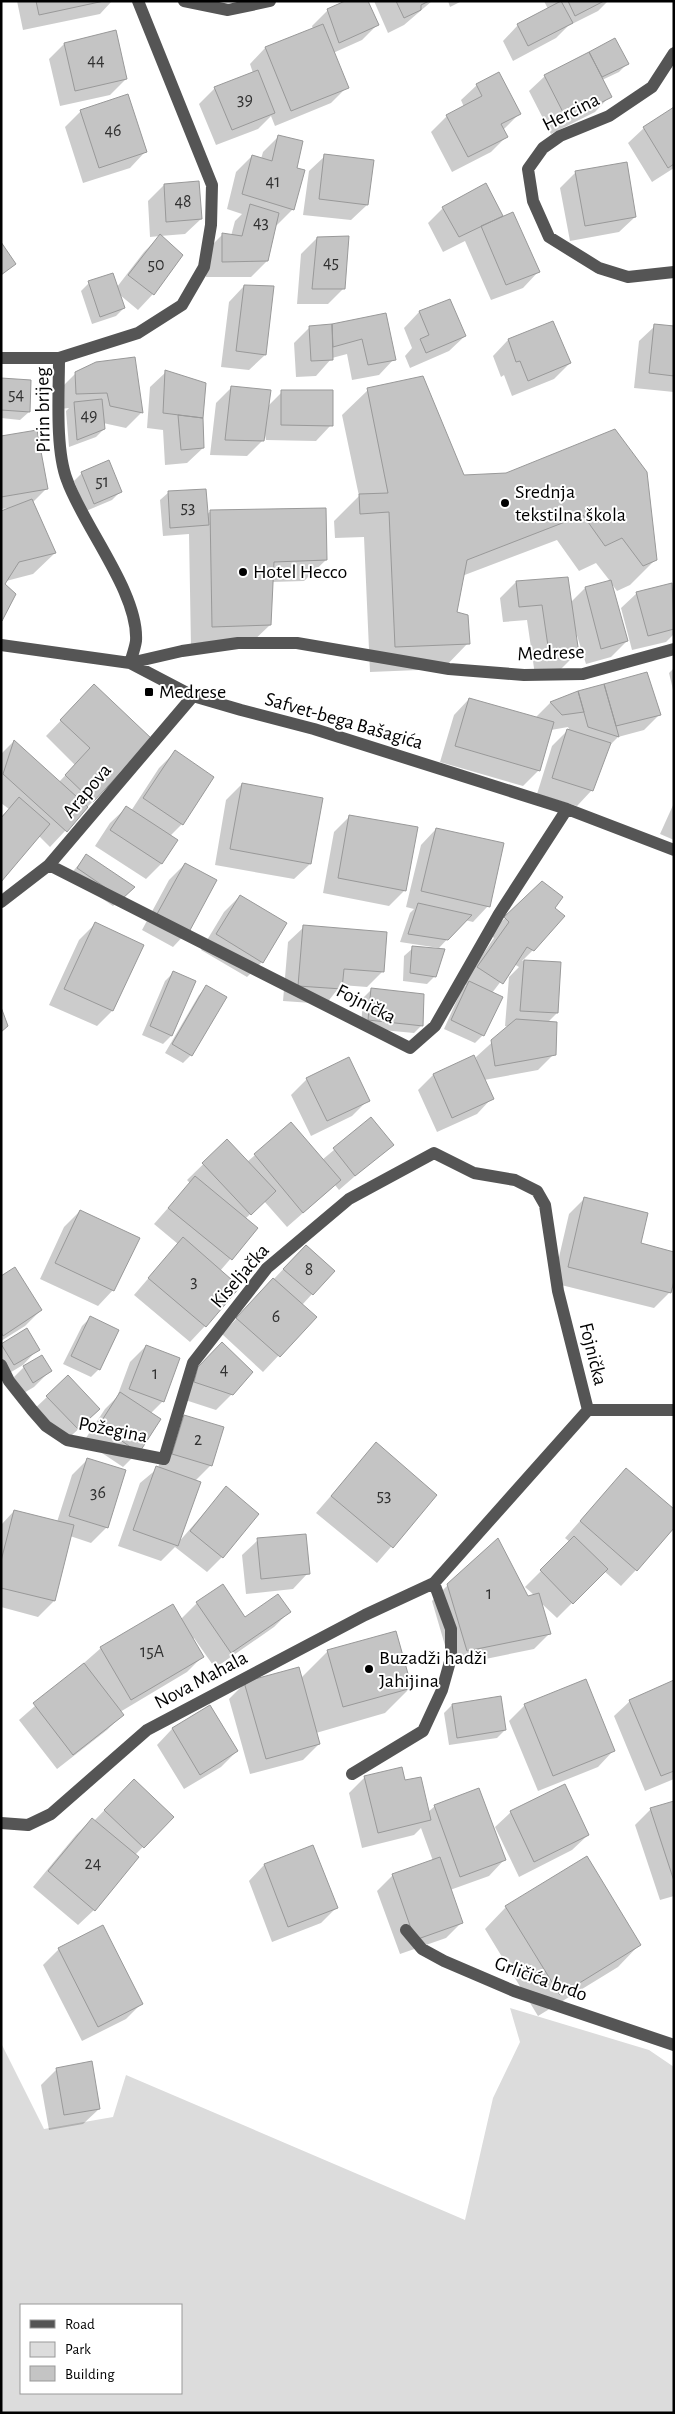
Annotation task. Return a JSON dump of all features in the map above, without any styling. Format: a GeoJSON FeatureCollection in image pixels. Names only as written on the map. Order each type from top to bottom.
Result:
{"type":"FeatureCollection","features":[{"type":"Feature","properties":{"kind":"street","name":"Pirin brijeg"},"geometry":{"type":"LineString","coordinates":[[130,663],[136,640],[132,613],[118,578],[66,479],[59,434],[59,358],[138,333],[182,305],[204,267],[211,225],[212,184],[138,1]]}},
{"type":"Feature","properties":{"kind":"street"},"geometry":{"type":"LineString","coordinates":[[184,1],[228,10],[270,1]]}},
{"type":"Feature","properties":{"kind":"street","name":"Hercina"},"geometry":{"type":"LineString","coordinates":[[674,53],[652,87],[609,116],[560,136],[543,148],[528,169],[533,201],[548,237],[599,268],[628,277],[674,272]]}},
{"type":"Feature","properties":{"kind":"street"},"geometry":{"type":"LineString","coordinates":[[1,358],[59,358]]}},
{"type":"Feature","properties":{"kind":"street","name":"Medrese"},"geometry":{"type":"LineString","coordinates":[[130,663],[182,651],[238,643],[298,643],[449,669],[524,675],[583,674],[674,649]]}},
{"type":"Feature","properties":{"kind":"street","name":"Safvet-bega Bašagića"},"geometry":{"type":"LineString","coordinates":[[1,645],[130,663],[194,696],[314,729],[567,809],[674,850]]}},
{"type":"Feature","properties":{"kind":"street","name":"Arapova"},"geometry":{"type":"LineString","coordinates":[[1,902],[49,865],[194,696]]}},
{"type":"Feature","properties":{"kind":"street","name":"Fojnička"},"geometry":{"type":"LineString","coordinates":[[49,865],[410,1048],[435,1026],[499,914],[567,809]]}},
{"type":"Feature","properties":{"kind":"street","name":"Fojnička"},"geometry":{"type":"LineString","coordinates":[[434,1153],[474,1173],[515,1180],[537,1191],[545,1205],[558,1291],[588,1410],[434,1583]]}},
{"type":"Feature","properties":{"kind":"street","name":"Kiseljačka"},"geometry":{"type":"LineString","coordinates":[[164,1459],[193,1363],[267,1268],[349,1198],[434,1153]]}},
{"type":"Feature","properties":{"kind":"street","name":"Požegina"},"geometry":{"type":"LineString","coordinates":[[1,1365],[9,1381],[46,1426],[67,1440],[164,1459]]}},
{"type":"Feature","properties":{"kind":"street"},"geometry":{"type":"LineString","coordinates":[[588,1410],[674,1410]]}},
{"type":"Feature","properties":{"kind":"street"},"geometry":{"type":"LineString","coordinates":[[352,1774],[423,1731],[442,1690],[451,1658],[452,1630],[434,1583]]}},
{"type":"Feature","properties":{"kind":"street","name":"Nova Mahala"},"geometry":{"type":"LineString","coordinates":[[1,1823],[28,1825],[52,1814],[147,1730],[365,1615],[434,1583]]}},
{"type":"Feature","properties":{"kind":"street","name":"Grličića brdo"},"geometry":{"type":"LineString","coordinates":[[406,1930],[422,1949],[444,1961],[514,1991],[674,2045]]}},
{"type":"Feature","properties":{"kind":"green space"},"geometry":{"type":"Polygon","coordinates":[[[510,2008],[649,2050],[674,2067],[674,2413],[1,2413],[1,2043],[44,2129],[113,2117],[126,2075],[465,2220],[493,2098],[520,2042],[510,2008]]]}},
{"type":"Feature","properties":{"kind":"building"},"geometry":{"type":"Polygon","coordinates":[[[36,1],[104,1],[39,15],[36,1]]]}},
{"type":"Feature","properties":{"kind":"building"},"geometry":{"type":"Polygon","coordinates":[[[345,1],[368,1],[379,25],[339,43],[327,9],[345,1]]]}},
{"type":"Feature","properties":{"kind":"building"},"geometry":{"type":"Polygon","coordinates":[[[396,1],[429,1],[421,5],[421,10],[404,18],[396,1]]]}},
{"type":"Feature","properties":{"kind":"building"},"geometry":{"type":"Polygon","coordinates":[[[561,1],[573,23],[528,46],[517,24],[561,1]]]}},
{"type":"Feature","properties":{"kind":"building"},"geometry":{"type":"Polygon","coordinates":[[[568,1],[604,1],[575,16],[568,1]]]}},
{"type":"Feature","properties":{"kind":"building"},"geometry":{"type":"Polygon","coordinates":[[[323,24],[349,88],[291,111],[265,47],[323,24]]]}},
{"type":"Feature","properties":{"kind":"building"},"geometry":{"type":"Polygon","coordinates":[[[116,30],[127,79],[75,91],[64,43],[116,30]]]}},
{"type":"Feature","properties":{"kind":"building"},"geometry":{"type":"Polygon","coordinates":[[[615,38],[629,64],[602,77],[589,52],[615,38]]]}},
{"type":"Feature","properties":{"kind":"building"},"geometry":{"type":"Polygon","coordinates":[[[589,52],[612,97],[567,120],[544,75],[589,52]]]}},
{"type":"Feature","properties":{"kind":"building"},"geometry":{"type":"Polygon","coordinates":[[[258,70],[275,113],[232,130],[214,87],[258,70]]]}},
{"type":"Feature","properties":{"kind":"building"},"geometry":{"type":"Polygon","coordinates":[[[499,72],[521,114],[501,124],[508,137],[468,157],[446,115],[482,96],[476,84],[499,72]]]}},
{"type":"Feature","properties":{"kind":"building"},"geometry":{"type":"Polygon","coordinates":[[[128,94],[147,152],[99,168],[80,110],[128,94]]]}},
{"type":"Feature","properties":{"kind":"building"},"geometry":{"type":"Polygon","coordinates":[[[674,107],[674,164],[668,168],[643,127],[674,107]]]}},
{"type":"Feature","properties":{"kind":"building"},"geometry":{"type":"Polygon","coordinates":[[[278,135],[303,141],[297,168],[305,170],[294,210],[242,194],[252,155],[272,161],[278,135]]]}},
{"type":"Feature","properties":{"kind":"building"},"geometry":{"type":"Polygon","coordinates":[[[324,154],[374,160],[368,205],[319,199],[324,154]]]}},
{"type":"Feature","properties":{"kind":"building"},"geometry":{"type":"Polygon","coordinates":[[[627,162],[636,217],[585,226],[575,171],[627,162]]]}},
{"type":"Feature","properties":{"kind":"building"},"geometry":{"type":"Polygon","coordinates":[[[199,181],[202,219],[166,222],[164,184],[199,181]]]}},
{"type":"Feature","properties":{"kind":"building"},"geometry":{"type":"Polygon","coordinates":[[[486,183],[503,216],[459,237],[442,207],[486,183]]]}},
{"type":"Feature","properties":{"kind":"building"},"geometry":{"type":"Polygon","coordinates":[[[250,204],[279,213],[268,261],[222,262],[222,233],[242,236],[250,204]]]}},
{"type":"Feature","properties":{"kind":"building"},"geometry":{"type":"Polygon","coordinates":[[[513,212],[540,272],[506,285],[481,226],[513,212]]]}},
{"type":"Feature","properties":{"kind":"building"},"geometry":{"type":"Polygon","coordinates":[[[160,234],[183,255],[154,295],[128,275],[160,234]]]}},
{"type":"Feature","properties":{"kind":"building"},"geometry":{"type":"Polygon","coordinates":[[[349,236],[345,289],[312,289],[317,237],[349,236]]]}},
{"type":"Feature","properties":{"kind":"building"},"geometry":{"type":"Polygon","coordinates":[[[1,242],[16,264],[1,275],[1,242]]]}},
{"type":"Feature","properties":{"kind":"building"},"geometry":{"type":"Polygon","coordinates":[[[113,273],[125,308],[100,317],[88,281],[113,273]]]}},
{"type":"Feature","properties":{"kind":"building"},"geometry":{"type":"Polygon","coordinates":[[[244,285],[274,286],[266,355],[236,351],[244,285]]]}},
{"type":"Feature","properties":{"kind":"building"},"geometry":{"type":"Polygon","coordinates":[[[450,299],[466,336],[426,353],[420,339],[429,335],[419,311],[450,299]]]}},
{"type":"Feature","properties":{"kind":"building"},"geometry":{"type":"Polygon","coordinates":[[[386,313],[396,360],[368,365],[362,339],[333,347],[332,324],[386,313]]]}},
{"type":"Feature","properties":{"kind":"building"},"geometry":{"type":"Polygon","coordinates":[[[553,321],[571,363],[528,381],[520,361],[516,362],[508,339],[553,321]]]}},
{"type":"Feature","properties":{"kind":"building"},"geometry":{"type":"Polygon","coordinates":[[[332,324],[333,360],[311,361],[309,326],[332,324]]]}},
{"type":"Feature","properties":{"kind":"building"},"geometry":{"type":"Polygon","coordinates":[[[654,324],[674,326],[674,376],[649,373],[654,324]]]}},
{"type":"Feature","properties":{"kind":"building"},"geometry":{"type":"Polygon","coordinates":[[[135,357],[143,413],[110,406],[107,393],[76,394],[75,372],[96,362],[135,357]]]}},
{"type":"Feature","properties":{"kind":"building"},"geometry":{"type":"Polygon","coordinates":[[[165,370],[206,383],[203,418],[163,413],[165,370]]]}},
{"type":"Feature","properties":{"kind":"building","name":"Srednja tekstilna škola"},"geometry":{"type":"Polygon","coordinates":[[[423,376],[464,475],[506,473],[615,429],[647,472],[657,560],[643,566],[622,538],[605,546],[583,515],[467,560],[457,612],[468,615],[470,644],[395,647],[389,512],[360,514],[359,494],[388,493],[367,388],[423,376]]]}},
{"type":"Feature","properties":{"kind":"building"},"geometry":{"type":"Polygon","coordinates":[[[1,378],[31,380],[30,412],[1,410],[1,378]]]}},
{"type":"Feature","properties":{"kind":"building"},"geometry":{"type":"Polygon","coordinates":[[[231,386],[271,390],[264,441],[225,440],[231,386]]]}},
{"type":"Feature","properties":{"kind":"building"},"geometry":{"type":"Polygon","coordinates":[[[281,390],[333,390],[333,426],[281,425],[281,390]]]}},
{"type":"Feature","properties":{"kind":"building"},"geometry":{"type":"Polygon","coordinates":[[[102,399],[105,429],[77,440],[74,402],[102,399]]]}},
{"type":"Feature","properties":{"kind":"building"},"geometry":{"type":"Polygon","coordinates":[[[178,415],[203,418],[204,448],[181,450],[178,415]]]}},
{"type":"Feature","properties":{"kind":"building"},"geometry":{"type":"Polygon","coordinates":[[[37,430],[48,489],[1,497],[1,436],[37,430]]]}},
{"type":"Feature","properties":{"kind":"building"},"geometry":{"type":"Polygon","coordinates":[[[109,460],[122,492],[94,504],[81,472],[109,460]]]}},
{"type":"Feature","properties":{"kind":"building"},"geometry":{"type":"Polygon","coordinates":[[[206,489],[209,525],[170,528],[168,491],[206,489]]]}},
{"type":"Feature","properties":{"kind":"building"},"geometry":{"type":"Polygon","coordinates":[[[32,499],[56,553],[19,562],[5,584],[16,594],[2,621],[1,511],[32,499]]]}},
{"type":"Feature","properties":{"kind":"building"},"geometry":{"type":"Polygon","coordinates":[[[326,508],[327,560],[274,562],[271,625],[212,627],[210,510],[326,508]]]}},
{"type":"Feature","properties":{"kind":"building"},"geometry":{"type":"Polygon","coordinates":[[[568,577],[579,654],[550,660],[542,605],[519,607],[516,581],[568,577]]]}},
{"type":"Feature","properties":{"kind":"building"},"geometry":{"type":"Polygon","coordinates":[[[611,580],[628,641],[601,649],[585,587],[611,580]]]}},
{"type":"Feature","properties":{"kind":"building"},"geometry":{"type":"Polygon","coordinates":[[[672,583],[674,629],[648,636],[636,592],[672,583]]]}},
{"type":"Feature","properties":{"kind":"building"},"geometry":{"type":"Polygon","coordinates":[[[647,672],[661,715],[616,726],[604,684],[647,672]]]}},
{"type":"Feature","properties":{"kind":"building"},"geometry":{"type":"Polygon","coordinates":[[[94,684],[152,739],[93,802],[65,775],[90,748],[60,720],[94,684]]]}},
{"type":"Feature","properties":{"kind":"building"},"geometry":{"type":"Polygon","coordinates":[[[604,684],[619,737],[588,727],[578,691],[604,684]]]}},
{"type":"Feature","properties":{"kind":"building"},"geometry":{"type":"Polygon","coordinates":[[[578,691],[584,712],[562,715],[550,702],[578,691]]]}},
{"type":"Feature","properties":{"kind":"building"},"geometry":{"type":"Polygon","coordinates":[[[469,698],[554,722],[540,771],[455,746],[469,698]]]}},
{"type":"Feature","properties":{"kind":"building"},"geometry":{"type":"Polygon","coordinates":[[[567,729],[611,743],[593,791],[552,778],[567,729]]]}},
{"type":"Feature","properties":{"kind":"building"},"geometry":{"type":"Polygon","coordinates":[[[14,740],[88,807],[67,832],[3,774],[14,740]]]}},
{"type":"Feature","properties":{"kind":"building"},"geometry":{"type":"Polygon","coordinates":[[[175,750],[214,777],[183,825],[143,798],[175,750]]]}},
{"type":"Feature","properties":{"kind":"building"},"geometry":{"type":"Polygon","coordinates":[[[242,783],[323,798],[311,864],[230,849],[242,783]]]}},
{"type":"Feature","properties":{"kind":"building"},"geometry":{"type":"Polygon","coordinates":[[[19,797],[50,824],[1,882],[1,818],[19,797]]]}},
{"type":"Feature","properties":{"kind":"building"},"geometry":{"type":"Polygon","coordinates":[[[126,806],[178,840],[162,864],[110,830],[126,806]]]}},
{"type":"Feature","properties":{"kind":"building"},"geometry":{"type":"Polygon","coordinates":[[[349,815],[418,827],[406,891],[338,878],[349,815]]]}},
{"type":"Feature","properties":{"kind":"building"},"geometry":{"type":"Polygon","coordinates":[[[436,828],[504,843],[490,907],[421,891],[436,828]]]}},
{"type":"Feature","properties":{"kind":"building"},"geometry":{"type":"Polygon","coordinates":[[[86,854],[135,887],[122,899],[77,868],[86,854]]]}},
{"type":"Feature","properties":{"kind":"building"},"geometry":{"type":"Polygon","coordinates":[[[185,863],[217,880],[189,932],[157,914],[185,863]]]}},
{"type":"Feature","properties":{"kind":"building"},"geometry":{"type":"Polygon","coordinates":[[[542,881],[563,897],[555,908],[565,916],[534,951],[527,947],[503,984],[477,967],[509,922],[504,917],[542,881]]]}},
{"type":"Feature","properties":{"kind":"building"},"geometry":{"type":"Polygon","coordinates":[[[240,895],[287,923],[263,963],[216,934],[240,895]]]}},
{"type":"Feature","properties":{"kind":"building"},"geometry":{"type":"Polygon","coordinates":[[[418,903],[472,915],[448,940],[408,934],[418,903]]]}},
{"type":"Feature","properties":{"kind":"building"},"geometry":{"type":"Polygon","coordinates":[[[95,922],[144,945],[113,1011],[64,989],[95,922]]]}},
{"type":"Feature","properties":{"kind":"building"},"geometry":{"type":"Polygon","coordinates":[[[303,925],[387,932],[384,972],[344,969],[342,989],[298,986],[303,925]]]}},
{"type":"Feature","properties":{"kind":"building"},"geometry":{"type":"Polygon","coordinates":[[[412,946],[445,949],[436,977],[410,973],[412,946]]]}},
{"type":"Feature","properties":{"kind":"building"},"geometry":{"type":"Polygon","coordinates":[[[524,960],[561,962],[558,1013],[520,1011],[524,960]]]}},
{"type":"Feature","properties":{"kind":"building"},"geometry":{"type":"Polygon","coordinates":[[[173,971],[196,981],[172,1036],[150,1026],[173,971]]]}},
{"type":"Feature","properties":{"kind":"building"},"geometry":{"type":"Polygon","coordinates":[[[469,981],[503,997],[484,1036],[451,1020],[469,981]]]}},
{"type":"Feature","properties":{"kind":"building"},"geometry":{"type":"Polygon","coordinates":[[[206,985],[227,997],[192,1056],[172,1044],[206,985]]]}},
{"type":"Feature","properties":{"kind":"building"},"geometry":{"type":"Polygon","coordinates":[[[371,988],[424,994],[423,1026],[368,1020],[371,988]]]}},
{"type":"Feature","properties":{"kind":"building"},"geometry":{"type":"Polygon","coordinates":[[[1,1007],[8,1026],[1,1032],[1,1007]]]}},
{"type":"Feature","properties":{"kind":"building"},"geometry":{"type":"Polygon","coordinates":[[[516,1019],[557,1022],[556,1055],[495,1066],[491,1040],[516,1019]]]}},
{"type":"Feature","properties":{"kind":"building"},"geometry":{"type":"Polygon","coordinates":[[[474,1055],[494,1099],[452,1118],[433,1074],[474,1055]]]}},
{"type":"Feature","properties":{"kind":"building"},"geometry":{"type":"Polygon","coordinates":[[[349,1057],[370,1101],[327,1121],[306,1078],[349,1057]]]}},
{"type":"Feature","properties":{"kind":"building"},"geometry":{"type":"Polygon","coordinates":[[[371,1117],[394,1145],[355,1176],[333,1148],[371,1117]]]}},
{"type":"Feature","properties":{"kind":"building"},"geometry":{"type":"Polygon","coordinates":[[[291,1122],[341,1180],[303,1213],[254,1154],[291,1122]]]}},
{"type":"Feature","properties":{"kind":"building"},"geometry":{"type":"Polygon","coordinates":[[[227,1139],[276,1191],[251,1215],[202,1163],[227,1139]]]}},
{"type":"Feature","properties":{"kind":"building"},"geometry":{"type":"Polygon","coordinates":[[[195,1176],[258,1228],[232,1260],[168,1208],[195,1176]]]}},
{"type":"Feature","properties":{"kind":"building"},"geometry":{"type":"Polygon","coordinates":[[[584,1197],[648,1213],[641,1243],[674,1252],[674,1281],[671,1293],[568,1267],[584,1197]]]}},
{"type":"Feature","properties":{"kind":"building"},"geometry":{"type":"Polygon","coordinates":[[[80,1210],[140,1238],[114,1291],[55,1263],[80,1210]]]}},
{"type":"Feature","properties":{"kind":"building"},"geometry":{"type":"Polygon","coordinates":[[[183,1237],[240,1287],[206,1327],[148,1278],[183,1237]]]}},
{"type":"Feature","properties":{"kind":"building"},"geometry":{"type":"Polygon","coordinates":[[[306,1245],[335,1271],[313,1295],[283,1269],[306,1245]]]}},
{"type":"Feature","properties":{"kind":"building"},"geometry":{"type":"Polygon","coordinates":[[[15,1267],[42,1310],[3,1336],[1,1332],[1,1276],[15,1267]]]}},
{"type":"Feature","properties":{"kind":"building"},"geometry":{"type":"Polygon","coordinates":[[[273,1278],[317,1317],[280,1357],[236,1318],[273,1278]]]}},
{"type":"Feature","properties":{"kind":"building"},"geometry":{"type":"Polygon","coordinates":[[[90,1316],[119,1330],[100,1370],[71,1356],[90,1316]]]}},
{"type":"Feature","properties":{"kind":"building"},"geometry":{"type":"Polygon","coordinates":[[[27,1328],[40,1350],[14,1365],[1,1344],[27,1328]]]}},
{"type":"Feature","properties":{"kind":"building"},"geometry":{"type":"Polygon","coordinates":[[[222,1342],[253,1372],[233,1395],[194,1382],[198,1367],[222,1342]]]}},
{"type":"Feature","properties":{"kind":"building"},"geometry":{"type":"Polygon","coordinates":[[[146,1345],[180,1358],[164,1402],[129,1389],[146,1345]]]}},
{"type":"Feature","properties":{"kind":"building"},"geometry":{"type":"Polygon","coordinates":[[[42,1355],[52,1371],[33,1383],[23,1366],[42,1355]]]}},
{"type":"Feature","properties":{"kind":"building"},"geometry":{"type":"Polygon","coordinates":[[[68,1375],[100,1409],[78,1429],[46,1396],[68,1375]]]}},
{"type":"Feature","properties":{"kind":"building"},"geometry":{"type":"Polygon","coordinates":[[[120,1392],[161,1419],[139,1453],[99,1425],[120,1392]]]}},
{"type":"Feature","properties":{"kind":"building"},"geometry":{"type":"Polygon","coordinates":[[[184,1415],[224,1427],[212,1466],[172,1454],[184,1415]]]}},
{"type":"Feature","properties":{"kind":"building"},"geometry":{"type":"Polygon","coordinates":[[[376,1442],[437,1495],[393,1548],[331,1496],[376,1442]]]}},
{"type":"Feature","properties":{"kind":"building"},"geometry":{"type":"Polygon","coordinates":[[[87,1458],[126,1470],[108,1528],[69,1516],[87,1458]]]}},
{"type":"Feature","properties":{"kind":"building"},"geometry":{"type":"Polygon","coordinates":[[[156,1466],[201,1482],[178,1546],[133,1530],[156,1466]]]}},
{"type":"Feature","properties":{"kind":"building"},"geometry":{"type":"Polygon","coordinates":[[[626,1468],[674,1509],[674,1528],[637,1571],[580,1521],[626,1468]]]}},
{"type":"Feature","properties":{"kind":"building"},"geometry":{"type":"Polygon","coordinates":[[[226,1486],[259,1514],[223,1558],[190,1531],[226,1486]]]}},
{"type":"Feature","properties":{"kind":"building"},"geometry":{"type":"Polygon","coordinates":[[[14,1510],[74,1525],[55,1601],[1,1588],[1,1561],[14,1510]]]}},
{"type":"Feature","properties":{"kind":"building"},"geometry":{"type":"Polygon","coordinates":[[[306,1534],[310,1574],[261,1579],[257,1538],[306,1534]]]}},
{"type":"Feature","properties":{"kind":"building"},"geometry":{"type":"Polygon","coordinates":[[[574,1536],[608,1569],[573,1604],[540,1570],[574,1536]]]}},
{"type":"Feature","properties":{"kind":"building"},"geometry":{"type":"Polygon","coordinates":[[[498,1538],[528,1596],[539,1593],[551,1634],[467,1651],[447,1584],[498,1538]]]}},
{"type":"Feature","properties":{"kind":"building"},"geometry":{"type":"Polygon","coordinates":[[[223,1584],[245,1617],[278,1594],[291,1612],[231,1653],[196,1602],[223,1584]]]}},
{"type":"Feature","properties":{"kind":"building"},"geometry":{"type":"Polygon","coordinates":[[[173,1604],[204,1657],[131,1700],[100,1647],[173,1604]]]}},
{"type":"Feature","properties":{"kind":"building","name":"Buzadži hadži Jahijina"},"geometry":{"type":"Polygon","coordinates":[[[396,1631],[412,1688],[343,1707],[327,1650],[396,1631]]]}},
{"type":"Feature","properties":{"kind":"building"},"geometry":{"type":"Polygon","coordinates":[[[84,1663],[124,1715],[73,1755],[33,1703],[84,1663]]]}},
{"type":"Feature","properties":{"kind":"building"},"geometry":{"type":"Polygon","coordinates":[[[299,1667],[320,1744],[266,1759],[244,1682],[299,1667]]]}},
{"type":"Feature","properties":{"kind":"building"},"geometry":{"type":"Polygon","coordinates":[[[586,1679],[615,1751],[553,1776],[524,1704],[586,1679]]]}},
{"type":"Feature","properties":{"kind":"building"},"geometry":{"type":"Polygon","coordinates":[[[674,1680],[674,1771],[661,1776],[629,1700],[674,1680]]]}},
{"type":"Feature","properties":{"kind":"building"},"geometry":{"type":"Polygon","coordinates":[[[501,1696],[506,1730],[457,1738],[452,1704],[501,1696]]]}},
{"type":"Feature","properties":{"kind":"building"},"geometry":{"type":"Polygon","coordinates":[[[210,1705],[238,1751],[200,1775],[172,1728],[210,1705]]]}},
{"type":"Feature","properties":{"kind":"building"},"geometry":{"type":"Polygon","coordinates":[[[402,1767],[405,1780],[421,1777],[431,1820],[378,1833],[364,1776],[402,1767]]]}},
{"type":"Feature","properties":{"kind":"building"},"geometry":{"type":"Polygon","coordinates":[[[134,1779],[174,1817],[144,1848],[104,1810],[134,1779]]]}},
{"type":"Feature","properties":{"kind":"building"},"geometry":{"type":"Polygon","coordinates":[[[565,1784],[589,1835],[534,1862],[510,1811],[565,1784]]]}},
{"type":"Feature","properties":{"kind":"building"},"geometry":{"type":"Polygon","coordinates":[[[479,1788],[506,1860],[460,1877],[434,1805],[479,1788]]]}},
{"type":"Feature","properties":{"kind":"building"},"geometry":{"type":"Polygon","coordinates":[[[674,1801],[674,1881],[650,1808],[674,1801]]]}},
{"type":"Feature","properties":{"kind":"building"},"geometry":{"type":"Polygon","coordinates":[[[92,1818],[139,1857],[95,1911],[48,1871],[92,1818]]]}},
{"type":"Feature","properties":{"kind":"building"},"geometry":{"type":"Polygon","coordinates":[[[313,1845],[338,1908],[288,1927],[264,1864],[313,1845]]]}},
{"type":"Feature","properties":{"kind":"building"},"geometry":{"type":"Polygon","coordinates":[[[587,1856],[641,1945],[560,1995],[505,1906],[587,1856]]]}},
{"type":"Feature","properties":{"kind":"building"},"geometry":{"type":"Polygon","coordinates":[[[440,1857],[463,1923],[415,1940],[392,1874],[440,1857]]]}},
{"type":"Feature","properties":{"kind":"building"},"geometry":{"type":"Polygon","coordinates":[[[103,1925],[143,2004],[98,2027],[58,1948],[103,1925]]]}},
{"type":"Feature","properties":{"kind":"building"},"geometry":{"type":"Polygon","coordinates":[[[92,2061],[100,2109],[64,2115],[56,2068],[92,2061]]]}},
{"type":"Feature","properties":{"kind":"place","name":"Srednja tekstilna škola"},"geometry":{"type":"Point","coordinates":[505,503]}},
{"type":"Feature","properties":{"kind":"place","name":"Hotel Hecco"},"geometry":{"type":"Point","coordinates":[243,572]}},
{"type":"Feature","properties":{"kind":"place","name":"Medrese"},"geometry":{"type":"Point","coordinates":[149,692]}},
{"type":"Feature","properties":{"kind":"place","name":"Buzadži hadži Jahijina"},"geometry":{"type":"Point","coordinates":[369,1669]}}]}
